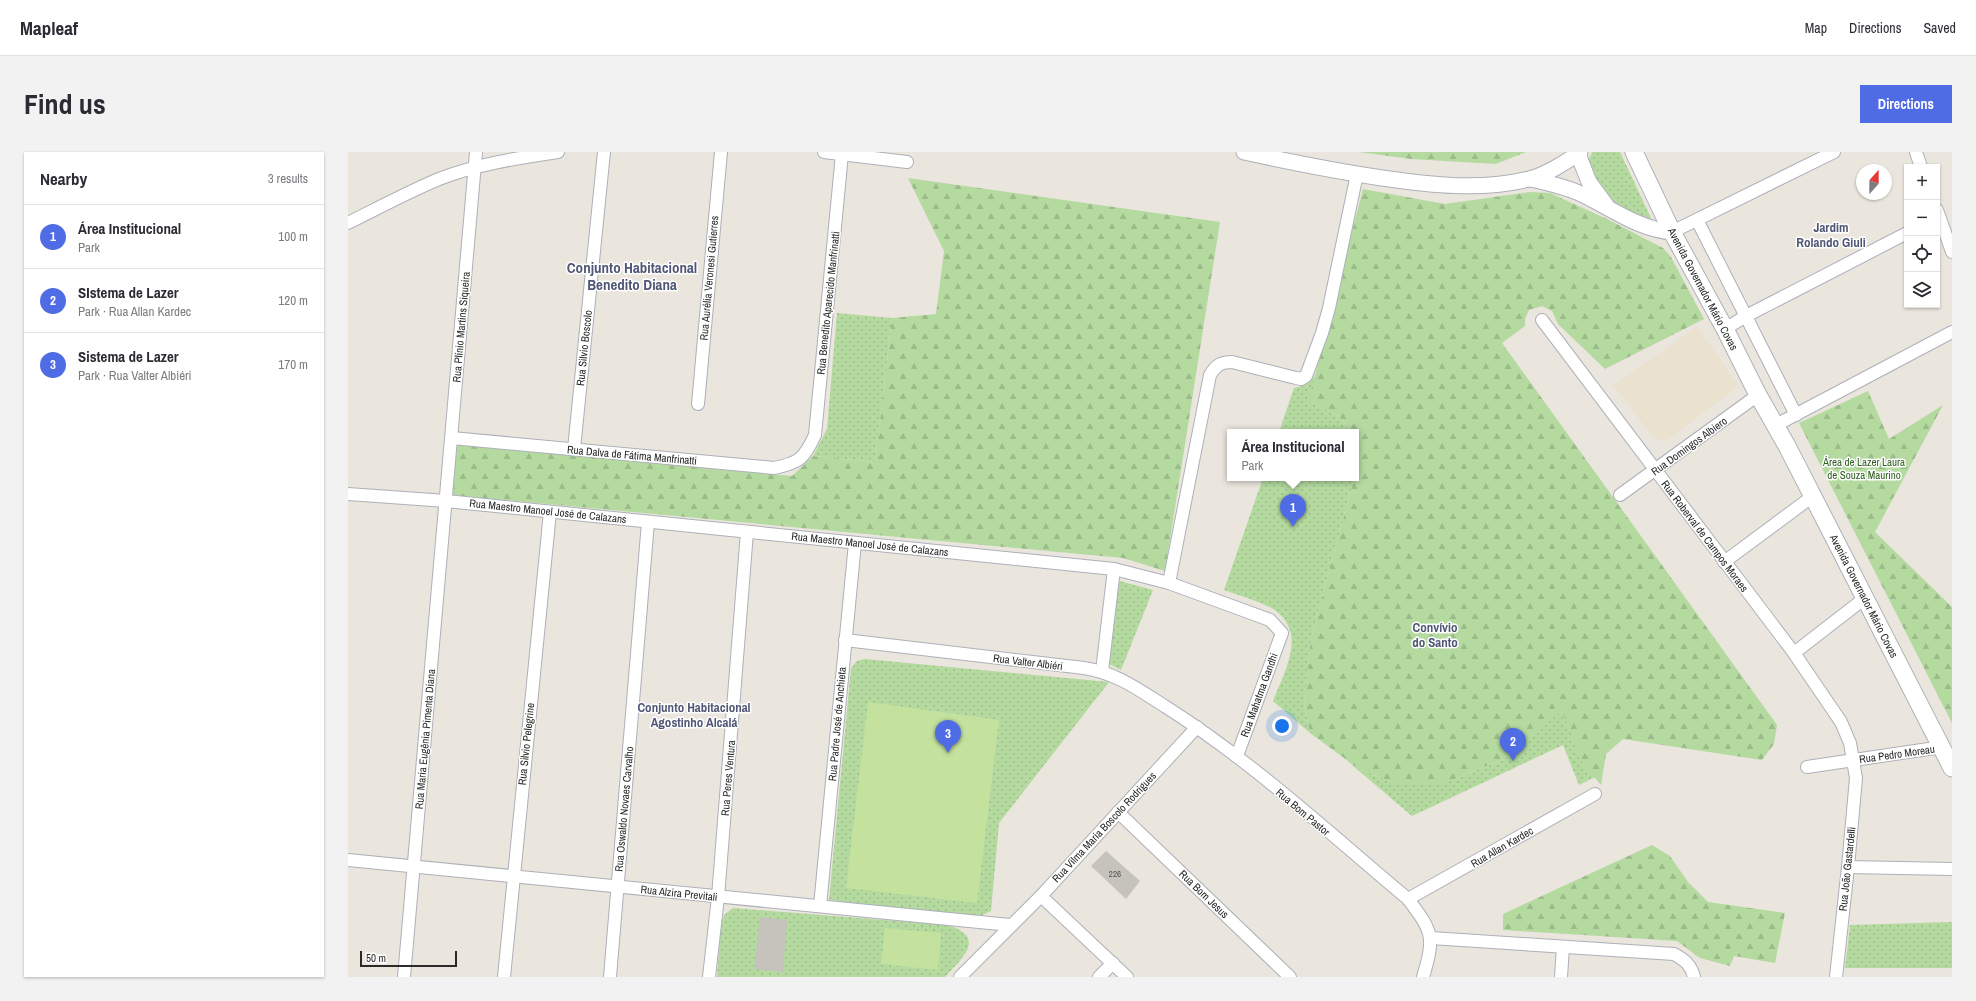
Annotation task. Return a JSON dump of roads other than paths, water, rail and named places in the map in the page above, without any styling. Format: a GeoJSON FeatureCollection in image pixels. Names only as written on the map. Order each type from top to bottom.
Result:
{"type":"FeatureCollection","features":[{"type":"Feature","properties":{"kind":"main road","name":"Avenida Governador Mário Covas"},"geometry":{"type":"LineString","coordinates":[[1634,152],[1672,232],[1758,395],[1776,424],[1952,768]]}},
{"type":"Feature","properties":{"kind":"street","name":"Rua Plínio Martins Siqueira"},"geometry":{"type":"LineString","coordinates":[[446,501],[476,152]]}},
{"type":"Feature","properties":{"kind":"street"},"geometry":{"type":"LineString","coordinates":[[348,223],[440,179],[475,167],[506,160],[558,152]]}},
{"type":"Feature","properties":{"kind":"street","name":"Rua Silvio Boscolo"},"geometry":{"type":"LineString","coordinates":[[574,449],[604,152]]}},
{"type":"Feature","properties":{"kind":"street","name":"Rua Aurélia Veronesi Gutierres"},"geometry":{"type":"LineString","coordinates":[[698,404],[721,152]]}},
{"type":"Feature","properties":{"kind":"street"},"geometry":{"type":"LineString","coordinates":[[824,152],[907,162]]}},
{"type":"Feature","properties":{"kind":"street"},"geometry":{"type":"LineString","coordinates":[[1244,152],[1356,174],[1457,187],[1499,185],[1531,179],[1579,153],[1589,182],[1612,211]]}},
{"type":"Feature","properties":{"kind":"street"},"geometry":{"type":"LineString","coordinates":[[1531,179],[1559,185],[1579,193],[1644,227],[1672,232],[1834,152]]}},
{"type":"Feature","properties":{"kind":"street"},"geometry":{"type":"LineString","coordinates":[[1916,152],[1921,164]]}},
{"type":"Feature","properties":{"kind":"street","name":"Rua Benedito Aparecido Manfrinatti"},"geometry":{"type":"LineString","coordinates":[[808,451],[815,435],[842,154]]}},
{"type":"Feature","properties":{"kind":"street"},"geometry":{"type":"LineString","coordinates":[[1169,583],[1210,374],[1214,368],[1224,362],[1232,362],[1301,379],[1306,376],[1320,341],[1329,308],[1356,174]]}},
{"type":"Feature","properties":{"kind":"street"},"geometry":{"type":"LineString","coordinates":[[1940,219],[1952,252]]}},
{"type":"Feature","properties":{"kind":"street"},"geometry":{"type":"LineString","coordinates":[[1697,220],[1796,415]]}},
{"type":"Feature","properties":{"kind":"street"},"geometry":{"type":"LineString","coordinates":[[1724,328],[1904,235]]}},
{"type":"Feature","properties":{"kind":"street","name":"Rua Roberval de Campos Moraes"},"geometry":{"type":"LineString","coordinates":[[1542,320],[1794,653],[1841,722],[1850,743],[1853,760]]}},
{"type":"Feature","properties":{"kind":"street"},"geometry":{"type":"LineString","coordinates":[[1776,424],[1796,415],[1952,332]]}},
{"type":"Feature","properties":{"kind":"street","name":"Rua Domingos Albiero"},"geometry":{"type":"LineString","coordinates":[[1620,495],[1758,395]]}},
{"type":"Feature","properties":{"kind":"street","name":"Rua Dalva de Fátima Manfrinatti"},"geometry":{"type":"LineString","coordinates":[[452,438],[774,468],[793,464],[808,451]]}},
{"type":"Feature","properties":{"kind":"street","name":"Rua Maestro Manoel José de Calazans"},"geometry":{"type":"LineString","coordinates":[[348,494],[446,501],[1114,569],[1169,583],[1270,620],[1282,633]]}},
{"type":"Feature","properties":{"kind":"street"},"geometry":{"type":"LineString","coordinates":[[1724,562],[1813,496]]}},
{"type":"Feature","properties":{"kind":"street","name":"Rua Maria Eugênia Pimenta Diana"},"geometry":{"type":"LineString","coordinates":[[404,977],[446,501]]}},
{"type":"Feature","properties":{"kind":"street","name":"Rua Silvio Pelegrine"},"geometry":{"type":"LineString","coordinates":[[504,977],[550,512]]}},
{"type":"Feature","properties":{"kind":"street","name":"Rua Oswaldo Novaes Carvalho"},"geometry":{"type":"LineString","coordinates":[[610,977],[648,522]]}},
{"type":"Feature","properties":{"kind":"street","name":"Rua Peres Ventura"},"geometry":{"type":"LineString","coordinates":[[710,977],[718,897],[747,532]]}},
{"type":"Feature","properties":{"kind":"street","name":"Rua Padre José de Anchieta"},"geometry":{"type":"LineString","coordinates":[[820,906],[855,543]]}},
{"type":"Feature","properties":{"kind":"street"},"geometry":{"type":"LineString","coordinates":[[1102,671],[1114,569]]}},
{"type":"Feature","properties":{"kind":"street"},"geometry":{"type":"LineString","coordinates":[[1794,653],[1865,598]]}},
{"type":"Feature","properties":{"kind":"street","name":"Rua Mahatma Gandhi"},"geometry":{"type":"LineString","coordinates":[[1237,756],[1282,633]]}},
{"type":"Feature","properties":{"kind":"street","name":"Rua Valter Albiéri"},"geometry":{"type":"LineString","coordinates":[[845,640],[1102,671],[1126,681],[1197,727]]}},
{"type":"Feature","properties":{"kind":"street","name":"Rua Bom Pastor"},"geometry":{"type":"LineString","coordinates":[[1197,727],[1237,756],[1408,899],[1426,922],[1431,938]]}},
{"type":"Feature","properties":{"kind":"street","name":"Rua Vilma Maria Boscolo Rodrigues"},"geometry":{"type":"LineString","coordinates":[[960,977],[1010,925],[1041,896],[1197,727]]}},
{"type":"Feature","properties":{"kind":"street","name":"Rua Pedro Moreau"},"geometry":{"type":"LineString","coordinates":[[1807,767],[1942,747]]}},
{"type":"Feature","properties":{"kind":"street","name":"Rua João Gastardelli"},"geometry":{"type":"LineString","coordinates":[[1836,977],[1856,778],[1853,760]]}},
{"type":"Feature","properties":{"kind":"street","name":"Rua Allan Kardec"},"geometry":{"type":"LineString","coordinates":[[1408,899],[1595,794]]}},
{"type":"Feature","properties":{"kind":"street","name":"Rua Bom Jesus"},"geometry":{"type":"LineString","coordinates":[[1118,812],[1290,977]]}},
{"type":"Feature","properties":{"kind":"street","name":"Rua Alzira Previtali"},"geometry":{"type":"LineString","coordinates":[[348,860],[1010,925]]}},
{"type":"Feature","properties":{"kind":"street"},"geometry":{"type":"LineString","coordinates":[[1848,867],[1952,869]]}},
{"type":"Feature","properties":{"kind":"street"},"geometry":{"type":"LineString","coordinates":[[1041,896],[1127,977]]}},
{"type":"Feature","properties":{"kind":"street"},"geometry":{"type":"LineString","coordinates":[[1423,977],[1429,959],[1431,938],[1674,954],[1688,962],[1692,968],[1694,977]]}},
{"type":"Feature","properties":{"kind":"street"},"geometry":{"type":"LineString","coordinates":[[1561,977],[1563,947]]}},
{"type":"Feature","properties":{"kind":"street"},"geometry":{"type":"LineString","coordinates":[[1099,977],[1113,963]]}},
{"type":"Feature","properties":{"kind":"place","name":"Área Institucional"},"geometry":{"type":"Point","coordinates":[1293,527]}},
{"type":"Feature","properties":{"kind":"place","name":"Sistema de Lazer"},"geometry":{"type":"Point","coordinates":[948,753]}},
{"type":"Feature","properties":{"kind":"place","name":"SIstema de Lazer"},"geometry":{"type":"Point","coordinates":[1513,761]}},
{"type":"Feature","properties":{"kind":"district","name":"Jardim Rolando Giuli"},"geometry":{"type":"Point","coordinates":[1831,234]}},
{"type":"Feature","properties":{"kind":"district","name":"Conjunto Habitacional Benedito Diana"},"geometry":{"type":"Point","coordinates":[632,276]}},
{"type":"Feature","properties":{"kind":"district","name":"Convívio do Santo"},"geometry":{"type":"Point","coordinates":[1435,634]}},
{"type":"Feature","properties":{"kind":"district","name":"Conjunto Habitacional Agostinho Alcalá"},"geometry":{"type":"Point","coordinates":[694,714]}},
{"type":"Feature","properties":{"kind":"park label","name":"Área de Lazer Laura de Souza Maurino"},"geometry":{"type":"Point","coordinates":[1864,468]}}]}
